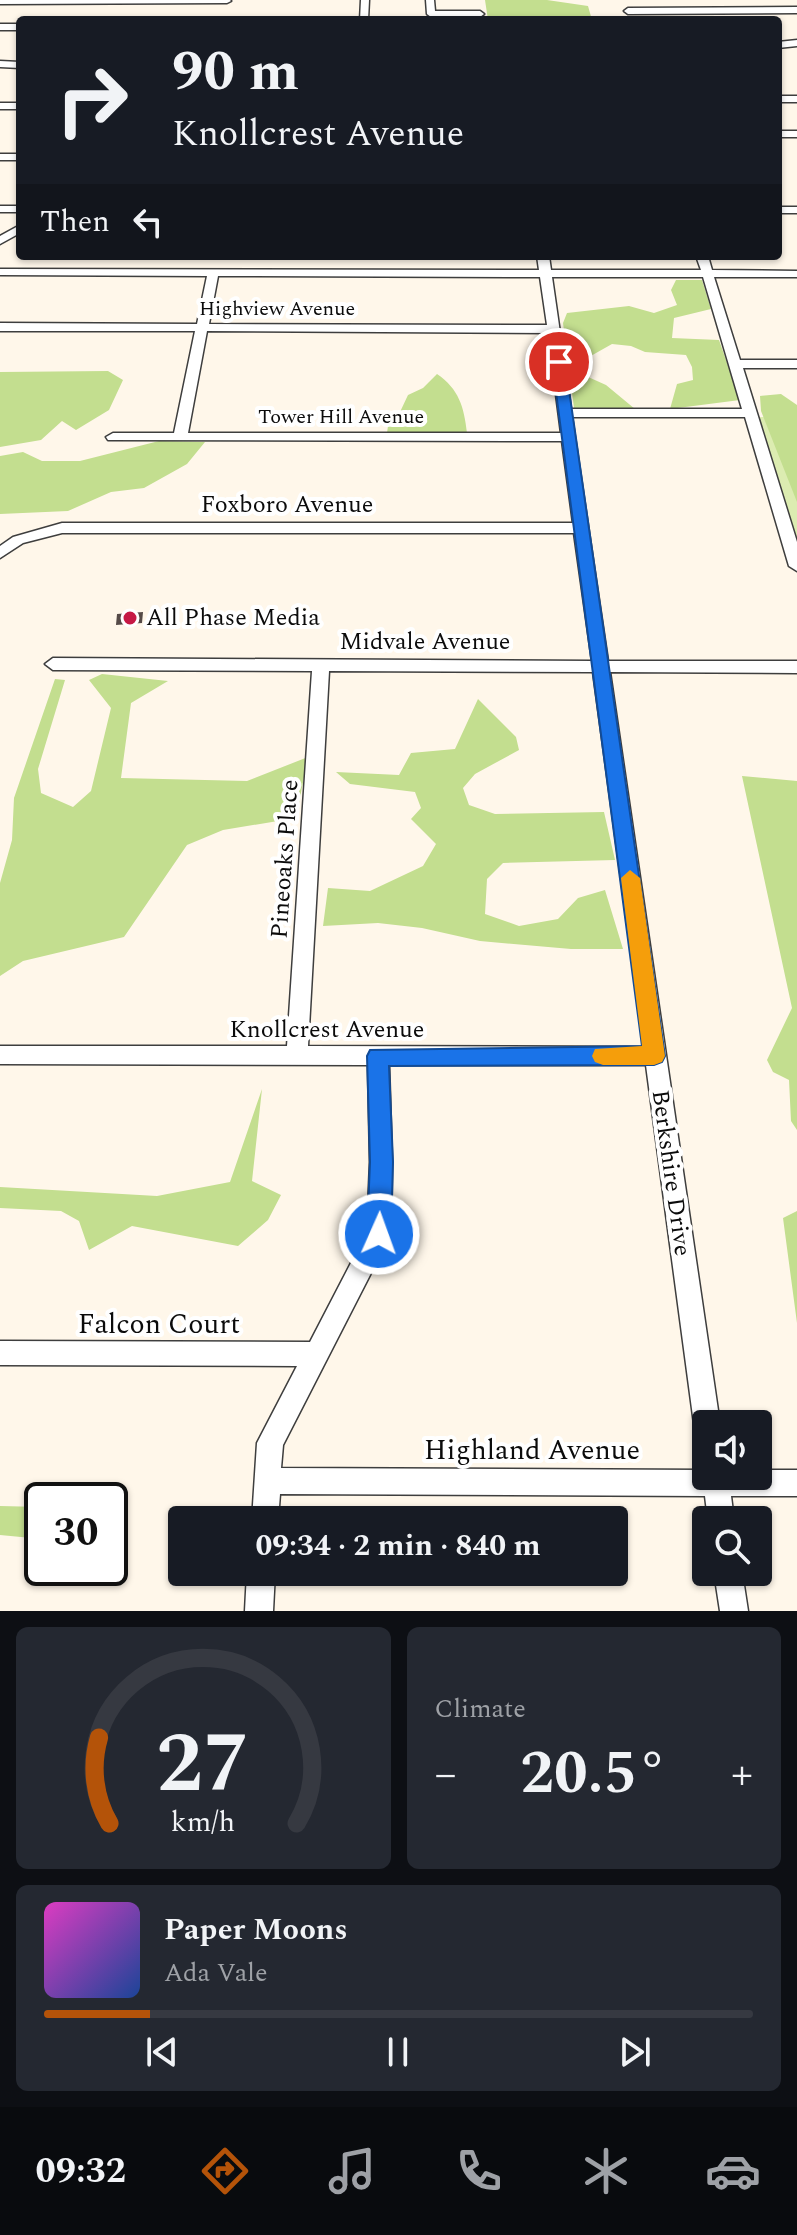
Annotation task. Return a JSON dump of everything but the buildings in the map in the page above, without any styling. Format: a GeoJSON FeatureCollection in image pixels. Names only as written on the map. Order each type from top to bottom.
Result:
{"type":"FeatureCollection","features":[{"type":"Feature","properties":{"kind":"street"},"geometry":{"type":"LineString","coordinates":[[0,2],[227,0],[224,14]]}},
{"type":"Feature","properties":{"kind":"street"},"geometry":{"type":"LineString","coordinates":[[430,0],[431,14],[480,14]]}},
{"type":"Feature","properties":{"kind":"street"},"geometry":{"type":"LineString","coordinates":[[624,0],[629,15],[797,10]]}},
{"type":"Feature","properties":{"kind":"street"},"geometry":{"type":"LineString","coordinates":[[703,260],[797,566]]}},
{"type":"Feature","properties":{"kind":"street"},"geometry":{"type":"LineString","coordinates":[[0,272],[213,273],[544,265],[708,274],[797,274]]}},
{"type":"Feature","properties":{"kind":"street","name":"Berkshire Drive"},"geometry":{"type":"LineString","coordinates":[[544,265],[705,1410]]}},
{"type":"Feature","properties":{"kind":"street"},"geometry":{"type":"LineString","coordinates":[[180,437],[213,273]]}},
{"type":"Feature","properties":{"kind":"street","name":"Highview Avenue"},"geometry":{"type":"LineString","coordinates":[[0,327],[553,329]]}},
{"type":"Feature","properties":{"kind":"street"},"geometry":{"type":"LineString","coordinates":[[736,364],[797,364]]}},
{"type":"Feature","properties":{"kind":"street"},"geometry":{"type":"LineString","coordinates":[[567,413],[749,413]]}},
{"type":"Feature","properties":{"kind":"street","name":"Tower Hill Avenue"},"geometry":{"type":"LineString","coordinates":[[113,437],[569,437]]}},
{"type":"Feature","properties":{"kind":"street","name":"Foxboro Avenue"},"geometry":{"type":"LineString","coordinates":[[0,553],[18,540],[62,528],[581,528]]}},
{"type":"Feature","properties":{"kind":"street","name":"Midvale Avenue"},"geometry":{"type":"LineString","coordinates":[[53,664],[797,667]]}},
{"type":"Feature","properties":{"kind":"street","name":"Pineoaks Place"},"geometry":{"type":"LineString","coordinates":[[297,1055],[321,665]]}},
{"type":"Feature","properties":{"kind":"street","name":"Knollcrest Avenue"},"geometry":{"type":"LineString","coordinates":[[0,1055],[654,1056]]}},
{"type":"Feature","properties":{"kind":"street"},"geometry":{"type":"LineString","coordinates":[[266,1506],[270,1443],[379,1234],[381,1162],[378,1056]]}},
{"type":"Feature","properties":{"kind":"street","name":"Falcon Court"},"geometry":{"type":"LineString","coordinates":[[0,1353],[318,1354]]}},
{"type":"Feature","properties":{"kind":"street","name":"Highland Avenue"},"geometry":{"type":"LineString","coordinates":[[268,1481],[692,1479]]}},
{"type":"Feature","properties":{"kind":"street","name":"Highland Avenue"},"geometry":{"type":"LineString","coordinates":[[772,1482],[797,1483]]}},
{"type":"Feature","properties":{"kind":"street"},"geometry":{"type":"LineString","coordinates":[[259,1611],[260,1586]]}},
{"type":"Feature","properties":{"kind":"street"},"geometry":{"type":"LineString","coordinates":[[730,1586],[734,1611]]}},
{"type":"Feature","properties":{"kind":"green space"},"geometry":{"type":"Polygon","coordinates":[[[485,0],[547,0],[588,6],[591,16],[487,16],[485,0]]]}},
{"type":"Feature","properties":{"kind":"green space"},"geometry":{"type":"Polygon","coordinates":[[[676,280],[702,280],[711,309],[674,318],[672,338],[719,340],[740,400],[670,409],[677,384],[693,380],[692,367],[686,355],[645,352],[631,346],[612,344],[589,357],[577,372],[606,385],[635,409],[574,408],[563,323],[567,313],[629,306],[654,313],[677,305],[671,290],[676,280]]]}},
{"type":"Feature","properties":{"kind":"green space"},"geometry":{"type":"Polygon","coordinates":[[[108,371],[123,380],[109,410],[76,430],[62,421],[41,440],[0,447],[0,372],[108,371]]]}},
{"type":"Feature","properties":{"kind":"green space"},"geometry":{"type":"Polygon","coordinates":[[[437,374],[451,386],[459,399],[467,433],[387,433],[389,419],[400,412],[408,395],[423,388],[437,374]]]}},
{"type":"Feature","properties":{"kind":"green space"},"geometry":{"type":"Polygon","coordinates":[[[781,394],[797,405],[797,502],[761,411],[760,396],[781,394]]]}},
{"type":"Feature","properties":{"kind":"green space"},"geometry":{"type":"Polygon","coordinates":[[[758,417],[797,417],[797,539],[794,539],[758,417]]]}},
{"type":"Feature","properties":{"kind":"green space"},"geometry":{"type":"Polygon","coordinates":[[[159,441],[205,442],[187,464],[144,488],[111,492],[68,511],[0,514],[0,456],[23,452],[42,461],[80,461],[159,441]]]}},
{"type":"Feature","properties":{"kind":"green space"},"geometry":{"type":"Polygon","coordinates":[[[102,674],[168,681],[131,703],[121,778],[247,781],[308,757],[296,818],[223,830],[187,845],[124,937],[23,961],[0,976],[0,883],[12,840],[14,798],[55,679],[65,680],[38,769],[41,793],[73,807],[91,791],[111,708],[89,680],[102,674]]]}},
{"type":"Feature","properties":{"kind":"green space"},"geometry":{"type":"Polygon","coordinates":[[[478,699],[516,737],[519,750],[475,774],[463,788],[469,805],[495,814],[604,812],[615,860],[503,863],[487,879],[485,914],[519,926],[558,919],[578,898],[605,890],[623,949],[571,949],[480,941],[422,928],[378,923],[323,926],[328,888],[370,891],[423,866],[436,844],[411,819],[421,808],[415,792],[350,784],[336,772],[399,775],[411,753],[455,749],[478,699]]]}},
{"type":"Feature","properties":{"kind":"green space"},"geometry":{"type":"Polygon","coordinates":[[[742,776],[797,781],[797,1130],[791,1121],[789,1080],[773,1072],[767,1060],[792,1008],[742,776]]]}},
{"type":"Feature","properties":{"kind":"green space"},"geometry":{"type":"Polygon","coordinates":[[[262,1089],[252,1181],[281,1195],[268,1220],[238,1246],[132,1226],[89,1250],[79,1221],[61,1211],[0,1208],[0,1187],[157,1196],[230,1182],[262,1089]]]}},
{"type":"Feature","properties":{"kind":"green space"},"geometry":{"type":"Polygon","coordinates":[[[797,1211],[797,1323],[783,1218],[797,1211]]]}},
{"type":"Feature","properties":{"kind":"green space"},"geometry":{"type":"Polygon","coordinates":[[[0,1506],[24,1507],[24,1537],[0,1535],[0,1506]]]}},
{"type":"Feature","properties":{"kind":"slow traffic"},"geometry":{"type":"LineString","coordinates":[[603,1056],[654,1056],[630,878]]}},
{"type":"Feature","properties":{"kind":"place","name":"All Phase Media"},"geometry":{"type":"Point","coordinates":[130,618]}},
{"type":"Feature","properties":{"kind":"route"},"geometry":{"type":"LineString","coordinates":[[379,1234],[381,1162],[378,1056],[654,1056],[559,362]]}}]}
